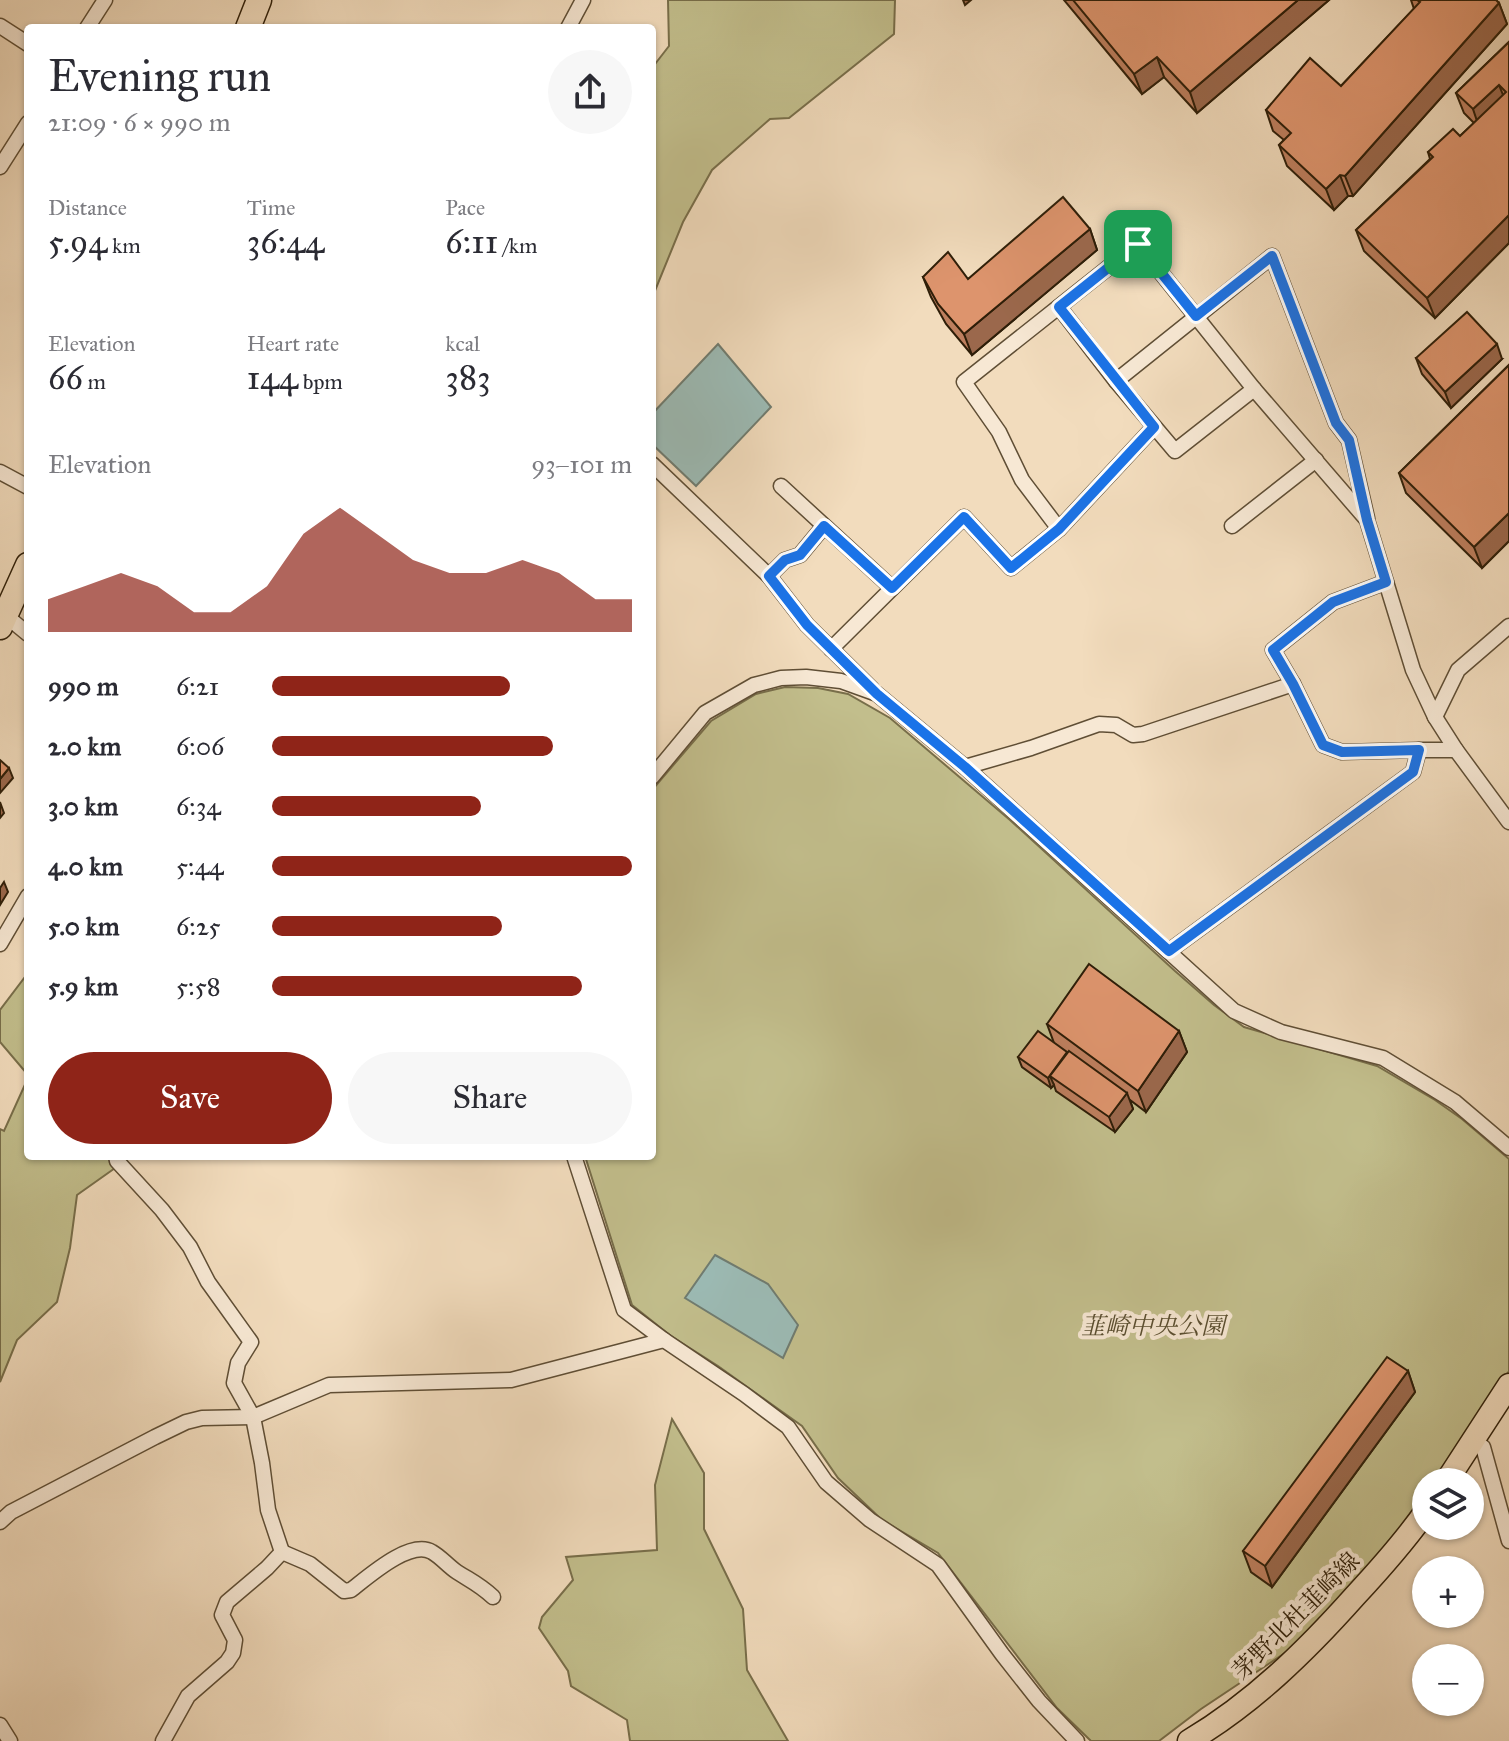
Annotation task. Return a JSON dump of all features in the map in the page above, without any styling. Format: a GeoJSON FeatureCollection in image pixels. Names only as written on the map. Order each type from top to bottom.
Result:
{"type":"FeatureCollection","features":[{"type":"Feature","properties":{"kind":"highway"},"geometry":{"type":"LineString","coordinates":[[250,24],[259,0]]}},
{"type":"Feature","properties":{"kind":"highway"},"geometry":{"type":"LineString","coordinates":[[2,619],[24,573]]}},
{"type":"Feature","properties":{"kind":"main road"},"geometry":{"type":"LineString","coordinates":[[1455,1468],[1509,1385]]}},
{"type":"Feature","properties":{"kind":"main road","name":"茅野北杜韮崎線"},"geometry":{"type":"LineString","coordinates":[[1189,1741],[1253,1697],[1313,1643],[1412,1531]]}},
{"type":"Feature","properties":{"kind":"street"},"geometry":{"type":"LineString","coordinates":[[90,24],[105,0]]}},
{"type":"Feature","properties":{"kind":"street"},"geometry":{"type":"LineString","coordinates":[[570,24],[583,0]]}},
{"type":"Feature","properties":{"kind":"street"},"geometry":{"type":"LineString","coordinates":[[0,26],[24,41]]}},
{"type":"Feature","properties":{"kind":"street"},"geometry":{"type":"LineString","coordinates":[[0,167],[24,129]]}},
{"type":"Feature","properties":{"kind":"street"},"geometry":{"type":"LineString","coordinates":[[1059,529],[1022,480],[999,432],[964,382],[1138,244],[1254,389],[1367,520]]}},
{"type":"Feature","properties":{"kind":"street"},"geometry":{"type":"LineString","coordinates":[[1116,381],[1272,256],[1336,423],[1349,440],[1367,520],[1413,670],[1435,717],[1509,822]]}},
{"type":"Feature","properties":{"kind":"street"},"geometry":{"type":"LineString","coordinates":[[1059,307],[1175,451],[1254,389]]}},
{"type":"Feature","properties":{"kind":"street"},"geometry":{"type":"LineString","coordinates":[[831,649],[964,517],[1011,568],[1059,529],[1154,427]]}},
{"type":"Feature","properties":{"kind":"street"},"geometry":{"type":"LineString","coordinates":[[1232,526],[1316,460]]}},
{"type":"Feature","properties":{"kind":"street"},"geometry":{"type":"LineString","coordinates":[[656,468],[769,576],[807,625],[877,694],[965,767],[1234,1011],[1281,1032],[1383,1058],[1455,1102],[1509,1148]]}},
{"type":"Feature","properties":{"kind":"street"},"geometry":{"type":"LineString","coordinates":[[0,472],[24,485]]}},
{"type":"Feature","properties":{"kind":"street"},"geometry":{"type":"LineString","coordinates":[[781,486],[892,588]]}},
{"type":"Feature","properties":{"kind":"street"},"geometry":{"type":"LineString","coordinates":[[769,576],[785,560],[800,555],[824,526]]}},
{"type":"Feature","properties":{"kind":"street"},"geometry":{"type":"LineString","coordinates":[[1386,582],[1333,602],[1273,650],[1323,745],[1342,752],[1456,750]]}},
{"type":"Feature","properties":{"kind":"street"},"geometry":{"type":"LineString","coordinates":[[2,619],[24,632]]}},
{"type":"Feature","properties":{"kind":"street"},"geometry":{"type":"LineString","coordinates":[[1435,717],[1458,670],[1509,626]]}},
{"type":"Feature","properties":{"kind":"street"},"geometry":{"type":"LineString","coordinates":[[656,772],[705,713],[754,685],[781,678],[806,677],[841,681],[877,694]]}},
{"type":"Feature","properties":{"kind":"street"},"geometry":{"type":"LineString","coordinates":[[965,767],[1099,724],[1116,725],[1133,735],[1143,734],[1293,684]]}},
{"type":"Feature","properties":{"kind":"street"},"geometry":{"type":"LineString","coordinates":[[1169,951],[1413,772],[1419,750]]}},
{"type":"Feature","properties":{"kind":"street"},"geometry":{"type":"LineString","coordinates":[[0,944],[24,903]]}},
{"type":"Feature","properties":{"kind":"street"},"geometry":{"type":"LineString","coordinates":[[117,1160],[190,1247],[208,1282],[251,1342],[238,1363],[234,1383],[253,1417],[268,1510],[282,1552],[310,1564],[344,1591],[351,1590],[390,1559],[420,1549],[430,1550],[457,1572],[477,1582],[493,1597]]}},
{"type":"Feature","properties":{"kind":"street"},"geometry":{"type":"LineString","coordinates":[[575,1160],[624,1310],[788,1427],[826,1482],[870,1520],[938,1565],[1039,1701],[1077,1741]]}},
{"type":"Feature","properties":{"kind":"street"},"geometry":{"type":"LineString","coordinates":[[0,1522],[11,1512],[186,1422],[202,1418],[253,1417],[329,1385],[511,1380],[664,1340]]}},
{"type":"Feature","properties":{"kind":"street"},"geometry":{"type":"LineString","coordinates":[[1473,1441],[1483,1447],[1509,1541]]}},
{"type":"Feature","properties":{"kind":"street"},"geometry":{"type":"LineString","coordinates":[[163,1741],[188,1696],[233,1653],[235,1640],[222,1615],[227,1602],[282,1552]]}},
{"type":"Feature","properties":{"kind":"street"},"geometry":{"type":"LineString","coordinates":[[0,1725],[10,1741]]}},
{"type":"Feature","properties":{"kind":"green space"},"geometry":{"type":"Polygon","coordinates":[[[668,0],[895,0],[894,34],[789,118],[770,119],[712,170],[683,222],[656,288],[656,63],[669,46],[668,0]]]}},
{"type":"Feature","properties":{"kind":"green space","name":"韮崎中央公園"},"geometry":{"type":"Polygon","coordinates":[[[785,687],[818,688],[848,694],[890,718],[1010,820],[1175,971],[1244,1027],[1377,1066],[1462,1119],[1509,1159],[1509,1371],[1447,1468],[1412,1468],[1412,1522],[1309,1637],[1159,1741],[1091,1741],[1057,1708],[938,1553],[882,1520],[838,1478],[802,1426],[671,1336],[632,1305],[586,1160],[656,1160],[656,785],[711,721],[756,694],[785,687]]]}},
{"type":"Feature","properties":{"kind":"green space"},"geometry":{"type":"Polygon","coordinates":[[[24,978],[24,1070],[0,1042],[0,1010],[24,978]]]}},
{"type":"Feature","properties":{"kind":"green space"},"geometry":{"type":"Polygon","coordinates":[[[24,1087],[24,1160],[126,1160],[77,1195],[70,1248],[57,1302],[17,1340],[0,1382],[0,1129],[4,1131],[24,1087]]]}},
{"type":"Feature","properties":{"kind":"green space"},"geometry":{"type":"Polygon","coordinates":[[[672,1419],[704,1473],[704,1529],[743,1609],[747,1670],[788,1741],[630,1741],[627,1720],[571,1686],[568,1671],[539,1628],[542,1617],[573,1580],[566,1557],[657,1550],[655,1485],[672,1419]]]}},
{"type":"Feature","properties":{"kind":"water"},"geometry":{"type":"Polygon","coordinates":[[[718,344],[771,407],[696,486],[656,448],[656,410],[718,344]]]}},
{"type":"Feature","properties":{"kind":"water"},"geometry":{"type":"Polygon","coordinates":[[[715,1255],[768,1284],[798,1325],[783,1358],[685,1298],[715,1255]]]}},
{"type":"Feature","properties":{"kind":"building"},"geometry":{"type":"Polygon","coordinates":[[[1073,0],[1298,0],[1190,92],[1157,57],[1134,74],[1073,0]]]}},
{"type":"Feature","properties":{"kind":"building"},"geometry":{"type":"Polygon","coordinates":[[[1417,0],[1496,0],[1499,3],[1345,176],[1340,175],[1326,189],[1279,145],[1291,133],[1266,110],[1310,58],[1341,86],[1420,2],[1417,0]]]}},
{"type":"Feature","properties":{"kind":"building"},"geometry":{"type":"Polygon","coordinates":[[[1509,42],[1509,215],[1427,298],[1356,230],[1433,157],[1428,152],[1453,129],[1460,136],[1506,92],[1499,85],[1473,109],[1456,93],[1509,42]]]}},
{"type":"Feature","properties":{"kind":"building"},"geometry":{"type":"Polygon","coordinates":[[[1063,197],[1090,229],[964,334],[938,304],[923,277],[948,252],[968,279],[1063,197]]]}},
{"type":"Feature","properties":{"kind":"building"},"geometry":{"type":"Polygon","coordinates":[[[1467,312],[1497,344],[1445,392],[1416,358],[1467,312]]]}},
{"type":"Feature","properties":{"kind":"building"},"geometry":{"type":"Polygon","coordinates":[[[1509,365],[1509,513],[1474,547],[1399,473],[1509,365]]]}},
{"type":"Feature","properties":{"kind":"building"},"geometry":{"type":"Polygon","coordinates":[[[0,760],[9,768],[0,779],[0,760]]]}},
{"type":"Feature","properties":{"kind":"building"},"geometry":{"type":"Polygon","coordinates":[[[1089,964],[1179,1031],[1138,1091],[1047,1024],[1089,964]]]}},
{"type":"Feature","properties":{"kind":"building"},"geometry":{"type":"Polygon","coordinates":[[[1038,1031],[1067,1052],[1048,1078],[1018,1057],[1038,1031]]]}},
{"type":"Feature","properties":{"kind":"building"},"geometry":{"type":"Polygon","coordinates":[[[1069,1051],[1127,1093],[1109,1117],[1050,1076],[1069,1051]]]}},
{"type":"Feature","properties":{"kind":"building"},"geometry":{"type":"Polygon","coordinates":[[[1387,1357],[1408,1371],[1265,1566],[1243,1551],[1387,1357]]]}},
{"type":"Feature","properties":{"kind":"route"},"geometry":{"type":"LineString","coordinates":[[1138,244],[1196,316],[1272,256],[1336,423],[1349,440],[1367,520],[1386,582],[1333,602],[1273,650],[1323,745],[1342,752],[1419,750],[1413,772],[1169,951],[965,767],[877,694],[807,625],[769,576],[785,560],[800,555],[824,526],[892,588],[964,517],[1011,568],[1059,529],[1154,427],[1059,307],[1138,244]]}}]}
